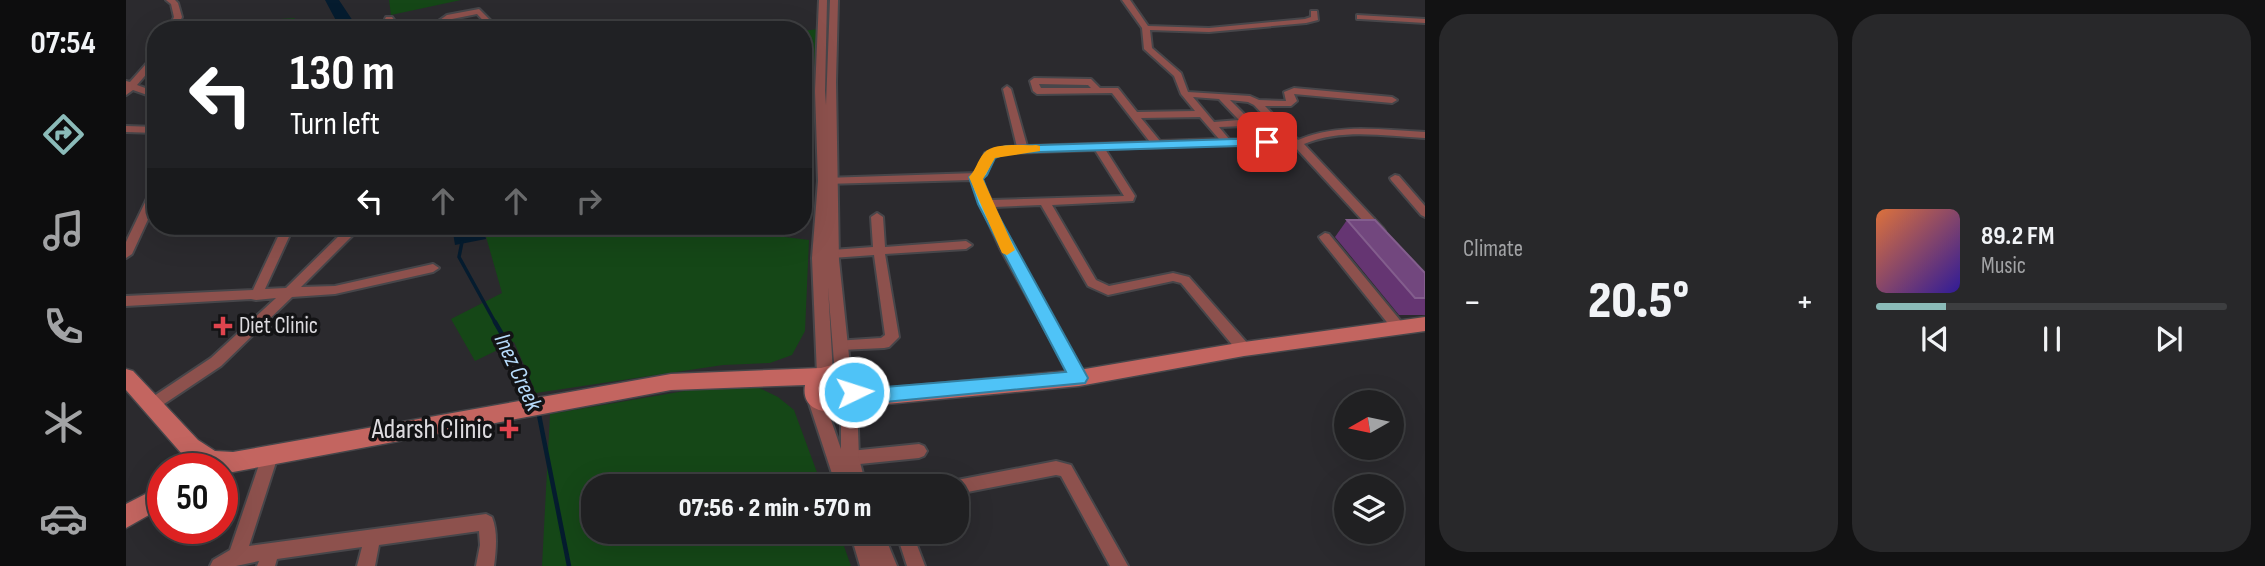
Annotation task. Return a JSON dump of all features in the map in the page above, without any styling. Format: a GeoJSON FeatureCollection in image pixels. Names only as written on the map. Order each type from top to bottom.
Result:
{"type":"FeatureCollection","features":[{"type":"Feature","properties":{"kind":"main road"},"geometry":{"type":"LineString","coordinates":[[238,461],[671,382],[759,377],[885,394],[1079,378],[1244,349],[1425,324]]}},
{"type":"Feature","properties":{"kind":"main road"},"geometry":{"type":"LineString","coordinates":[[127,379],[196,453]]}},
{"type":"Feature","properties":{"kind":"main road"},"geometry":{"type":"LineString","coordinates":[[126,517],[147,505]]}},
{"type":"Feature","properties":{"kind":"street"},"geometry":{"type":"LineString","coordinates":[[170,0],[174,2],[178,17],[176,21]]}},
{"type":"Feature","properties":{"kind":"street"},"geometry":{"type":"LineString","coordinates":[[823,0],[820,91],[840,345],[834,387],[854,474]]}},
{"type":"Feature","properties":{"kind":"street"},"geometry":{"type":"LineString","coordinates":[[834,0],[829,181],[819,258],[844,474]]}},
{"type":"Feature","properties":{"kind":"street"},"geometry":{"type":"LineString","coordinates":[[1126,0],[1146,28],[1148,49],[1178,75],[1185,94],[1227,142]]}},
{"type":"Feature","properties":{"kind":"street"},"geometry":{"type":"LineString","coordinates":[[444,21],[450,17],[479,11],[488,21]]}},
{"type":"Feature","properties":{"kind":"street"},"geometry":{"type":"LineString","coordinates":[[1146,28],[1209,30],[1306,21],[1315,18],[1314,13]]}},
{"type":"Feature","properties":{"kind":"street"},"geometry":{"type":"LineString","coordinates":[[1360,17],[1425,21]]}},
{"type":"Feature","properties":{"kind":"street"},"geometry":{"type":"LineString","coordinates":[[147,67],[128,87],[147,92]]}},
{"type":"Feature","properties":{"kind":"street"},"geometry":{"type":"LineString","coordinates":[[1098,91],[1091,82],[1034,81],[1037,91],[1098,91],[1115,90],[1157,144]]}},
{"type":"Feature","properties":{"kind":"street"},"geometry":{"type":"LineString","coordinates":[[1007,89],[1023,149]]}},
{"type":"Feature","properties":{"kind":"street"},"geometry":{"type":"LineString","coordinates":[[1185,94],[1239,96],[1257,103],[1288,104],[1292,100],[1288,92],[1294,91],[1392,100]]}},
{"type":"Feature","properties":{"kind":"street"},"geometry":{"type":"LineString","coordinates":[[1211,125],[1245,123],[1222,96]]}},
{"type":"Feature","properties":{"kind":"street"},"geometry":{"type":"LineString","coordinates":[[1257,103],[1304,149],[1390,242]]}},
{"type":"Feature","properties":{"kind":"street"},"geometry":{"type":"LineString","coordinates":[[1133,115],[1202,114]]}},
{"type":"Feature","properties":{"kind":"street"},"geometry":{"type":"LineString","coordinates":[[126,129],[147,130]]}},
{"type":"Feature","properties":{"kind":"street"},"geometry":{"type":"LineString","coordinates":[[829,181],[975,177],[981,175],[989,155],[1023,149],[1227,142],[1297,144],[1318,135],[1425,135]]}},
{"type":"Feature","properties":{"kind":"street"},"geometry":{"type":"LineString","coordinates":[[985,204],[1129,200],[1130,196],[1098,146]]}},
{"type":"Feature","properties":{"kind":"street"},"geometry":{"type":"LineString","coordinates":[[975,177],[985,204],[1079,378]]}},
{"type":"Feature","properties":{"kind":"street"},"geometry":{"type":"LineString","coordinates":[[1395,178],[1425,213]]}},
{"type":"Feature","properties":{"kind":"street"},"geometry":{"type":"LineString","coordinates":[[1045,203],[1092,284],[1108,290],[1173,277],[1185,280],[1244,349]]}},
{"type":"Feature","properties":{"kind":"street"},"geometry":{"type":"LineString","coordinates":[[126,254],[147,216]]}},
{"type":"Feature","properties":{"kind":"street"},"geometry":{"type":"LineString","coordinates":[[840,345],[884,343],[892,337],[878,252],[877,217]]}},
{"type":"Feature","properties":{"kind":"street"},"geometry":{"type":"LineString","coordinates":[[256,296],[284,235]]}},
{"type":"Feature","properties":{"kind":"street"},"geometry":{"type":"LineString","coordinates":[[153,404],[221,358],[346,235]]}},
{"type":"Feature","properties":{"kind":"street"},"geometry":{"type":"LineString","coordinates":[[1325,237],[1399,328]]}},
{"type":"Feature","properties":{"kind":"street"},"geometry":{"type":"LineString","coordinates":[[832,254],[966,245]]}},
{"type":"Feature","properties":{"kind":"street"},"geometry":{"type":"LineString","coordinates":[[126,301],[287,295],[335,290],[433,268]]}},
{"type":"Feature","properties":{"kind":"street"},"geometry":{"type":"LineString","coordinates":[[850,458],[919,451]]}},
{"type":"Feature","properties":{"kind":"street"},"geometry":{"type":"LineString","coordinates":[[237,556],[270,456]]}},
{"type":"Feature","properties":{"kind":"street"},"geometry":{"type":"LineString","coordinates":[[969,484],[1056,468],[1066,470],[1119,566]]}},
{"type":"Feature","properties":{"kind":"street"},"geometry":{"type":"LineString","coordinates":[[219,566],[237,556],[268,559],[372,537],[486,522],[488,545],[485,566]]}},
{"type":"Feature","properties":{"kind":"street"},"geometry":{"type":"LineString","coordinates":[[366,566],[372,537]]}},
{"type":"Feature","properties":{"kind":"street"},"geometry":{"type":"LineString","coordinates":[[863,544],[870,566]]}},
{"type":"Feature","properties":{"kind":"street"},"geometry":{"type":"LineString","coordinates":[[879,544],[887,566]]}},
{"type":"Feature","properties":{"kind":"street"},"geometry":{"type":"LineString","coordinates":[[908,544],[916,566]]}},
{"type":"Feature","properties":{"kind":"green space"},"geometry":{"type":"Polygon","coordinates":[[[389,0],[461,0],[391,15],[389,0]]]}},
{"type":"Feature","properties":{"kind":"green space"},"geometry":{"type":"Polygon","coordinates":[[[295,18],[292,21],[249,21],[295,18]]]}},
{"type":"Feature","properties":{"kind":"green space"},"geometry":{"type":"Polygon","coordinates":[[[818,29],[813,83],[812,210],[812,30],[818,29]]]}},
{"type":"Feature","properties":{"kind":"green space"},"geometry":{"type":"Polygon","coordinates":[[[486,235],[785,235],[809,240],[805,331],[792,355],[770,363],[723,365],[536,393],[514,342],[475,361],[451,319],[502,293],[486,235]]]}},
{"type":"Feature","properties":{"kind":"green space"},"geometry":{"type":"Polygon","coordinates":[[[755,386],[778,397],[794,410],[818,474],[581,474],[581,544],[843,544],[851,566],[542,566],[550,414],[702,388],[755,386]]]}},
{"type":"Feature","properties":{"kind":"water"},"geometry":{"type":"Polygon","coordinates":[[[325,0],[339,0],[353,21],[336,21],[325,0]]]}},
{"type":"Feature","properties":{"kind":"water"},"geometry":{"type":"Polygon","coordinates":[[[453,235],[485,235],[486,239],[455,245],[453,235]]]}},
{"type":"Feature","properties":{"kind":"building"},"geometry":{"type":"Polygon","coordinates":[[[1347,220],[1375,220],[1425,273],[1425,298],[1415,298],[1347,220]]]}},
{"type":"Feature","properties":{"kind":"waterway","name":"Inez Creek"},"geometry":{"type":"LineString","coordinates":[[462,242],[459,257],[496,324]]}},
{"type":"Feature","properties":{"kind":"waterway","name":"Inez Creek"},"geometry":{"type":"LineString","coordinates":[[495,322],[526,376],[536,403]]}},
{"type":"Feature","properties":{"kind":"waterway","name":"Inez Creek"},"geometry":{"type":"LineString","coordinates":[[538,410],[569,566]]}},
{"type":"Feature","properties":{"kind":"slow traffic"},"geometry":{"type":"LineString","coordinates":[[1007,250],[975,177],[981,175],[989,155],[1006,150],[1036,149]]}},
{"type":"Feature","properties":{"kind":"place","name":"Diet Clinic"},"geometry":{"type":"Point","coordinates":[223,326]}},
{"type":"Feature","properties":{"kind":"place","name":"Adarsh Clinic"},"geometry":{"type":"Point","coordinates":[509,429]}},
{"type":"Feature","properties":{"kind":"route"},"geometry":{"type":"LineString","coordinates":[[854,392],[852,383],[885,394],[1079,378],[1006,248],[985,204],[975,177],[981,175],[989,155],[1006,150],[1267,142]]}}]}
